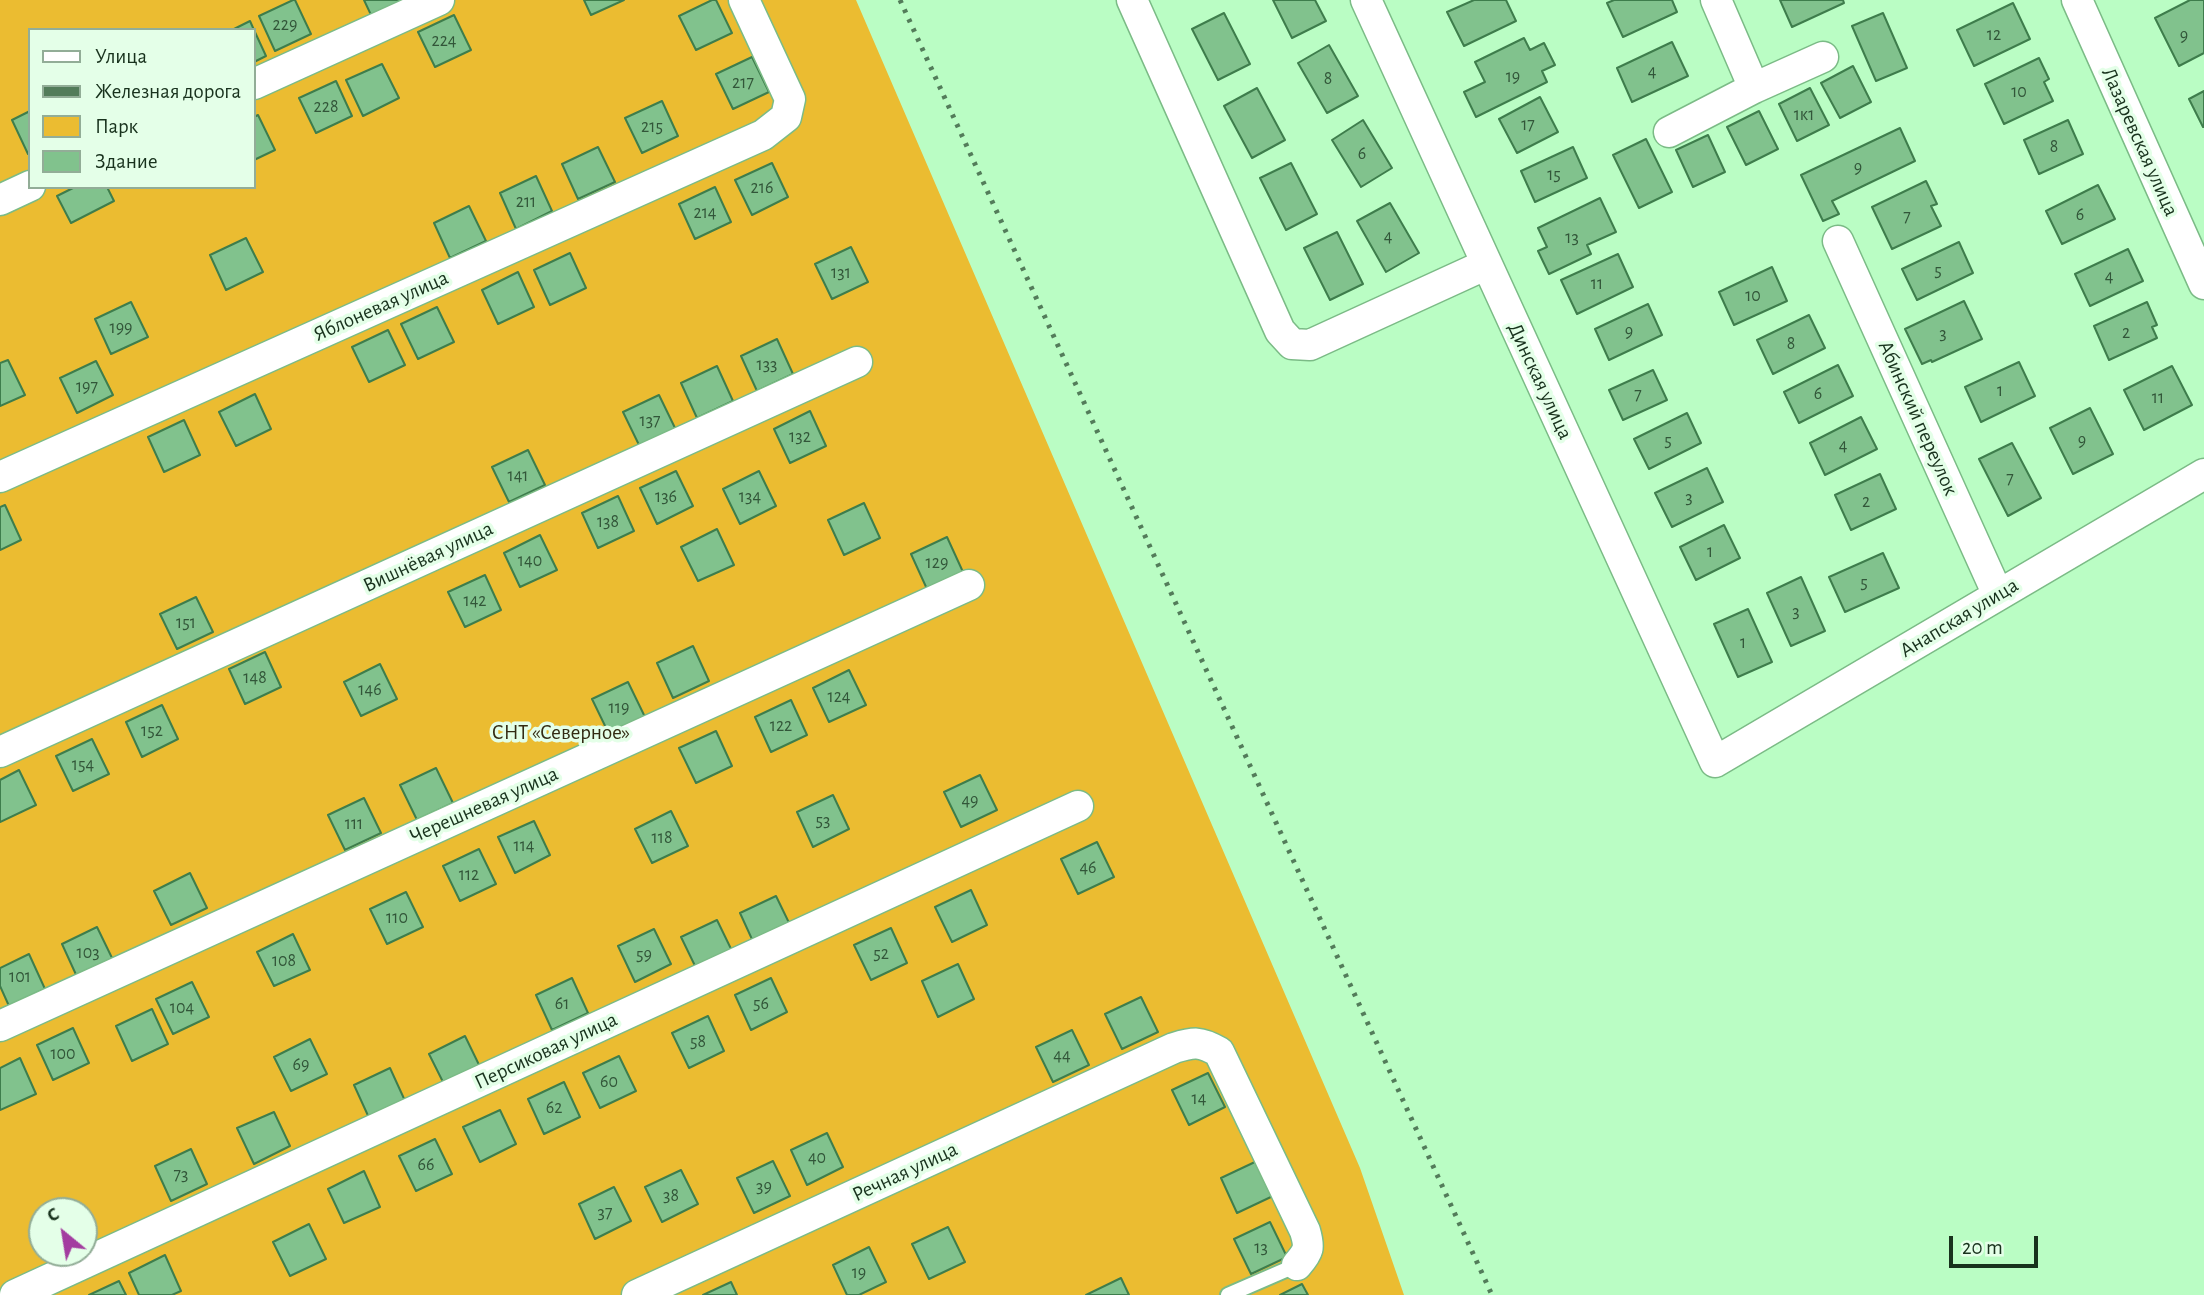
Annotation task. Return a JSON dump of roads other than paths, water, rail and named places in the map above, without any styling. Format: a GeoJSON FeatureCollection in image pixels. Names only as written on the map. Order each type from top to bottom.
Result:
{"type":"FeatureCollection","features":[{"type":"Feature","properties":{"kind":"street"},"geometry":{"type":"LineString","coordinates":[[256,83],[439,0]]}},
{"type":"Feature","properties":{"kind":"street","name":"Яблоневая улица"},"geometry":{"type":"LineString","coordinates":[[0,477],[763,135],[786,117],[790,99],[744,0]]}},
{"type":"Feature","properties":{"kind":"street"},"geometry":{"type":"LineString","coordinates":[[1132,0],[1280,331],[1292,345],[1310,345],[1487,264]]}},
{"type":"Feature","properties":{"kind":"street","name":"Динская улица"},"geometry":{"type":"LineString","coordinates":[[1366,0],[1715,762]]}},
{"type":"Feature","properties":{"kind":"street"},"geometry":{"type":"LineString","coordinates":[[1716,0],[1754,88]]}},
{"type":"Feature","properties":{"kind":"street","name":"Лазаревская улица"},"geometry":{"type":"LineString","coordinates":[[2077,0],[2204,284]]}},
{"type":"Feature","properties":{"kind":"street"},"geometry":{"type":"LineString","coordinates":[[1669,132],[1822,57]]}},
{"type":"Feature","properties":{"kind":"street"},"geometry":{"type":"LineString","coordinates":[[0,200],[28,187]]}},
{"type":"Feature","properties":{"kind":"street","name":"Абинский переулок"},"geometry":{"type":"LineString","coordinates":[[1838,241],[1998,595]]}},
{"type":"Feature","properties":{"kind":"street","name":"Вишнёвая улица"},"geometry":{"type":"LineString","coordinates":[[0,752],[857,362]]}},
{"type":"Feature","properties":{"kind":"street","name":"Анапская улица"},"geometry":{"type":"LineString","coordinates":[[1715,762],[2204,474]]}},
{"type":"Feature","properties":{"kind":"street","name":"Черешневая улица"},"geometry":{"type":"LineString","coordinates":[[0,1026],[969,585]]}},
{"type":"Feature","properties":{"kind":"street","name":"Персиковая улица"},"geometry":{"type":"LineString","coordinates":[[15,1295],[1078,806]]}},
{"type":"Feature","properties":{"kind":"street","name":"Речная улица"},"geometry":{"type":"LineString","coordinates":[[637,1295],[1174,1048],[1191,1043],[1205,1044],[1219,1052],[1305,1231],[1309,1246],[1297,1265]]}},
{"type":"Feature","properties":{"kind":"lane"},"geometry":{"type":"LineString","coordinates":[[1228,1295],[1297,1265]]}},
{"type":"Feature","properties":{"kind":"railway"},"geometry":{"type":"LineString","coordinates":[[900,0],[1492,1295]]}},
{"type":"Feature","properties":{"kind":"park label","name":"СНТ «Северное»"},"geometry":{"type":"Point","coordinates":[561,733]}}]}
